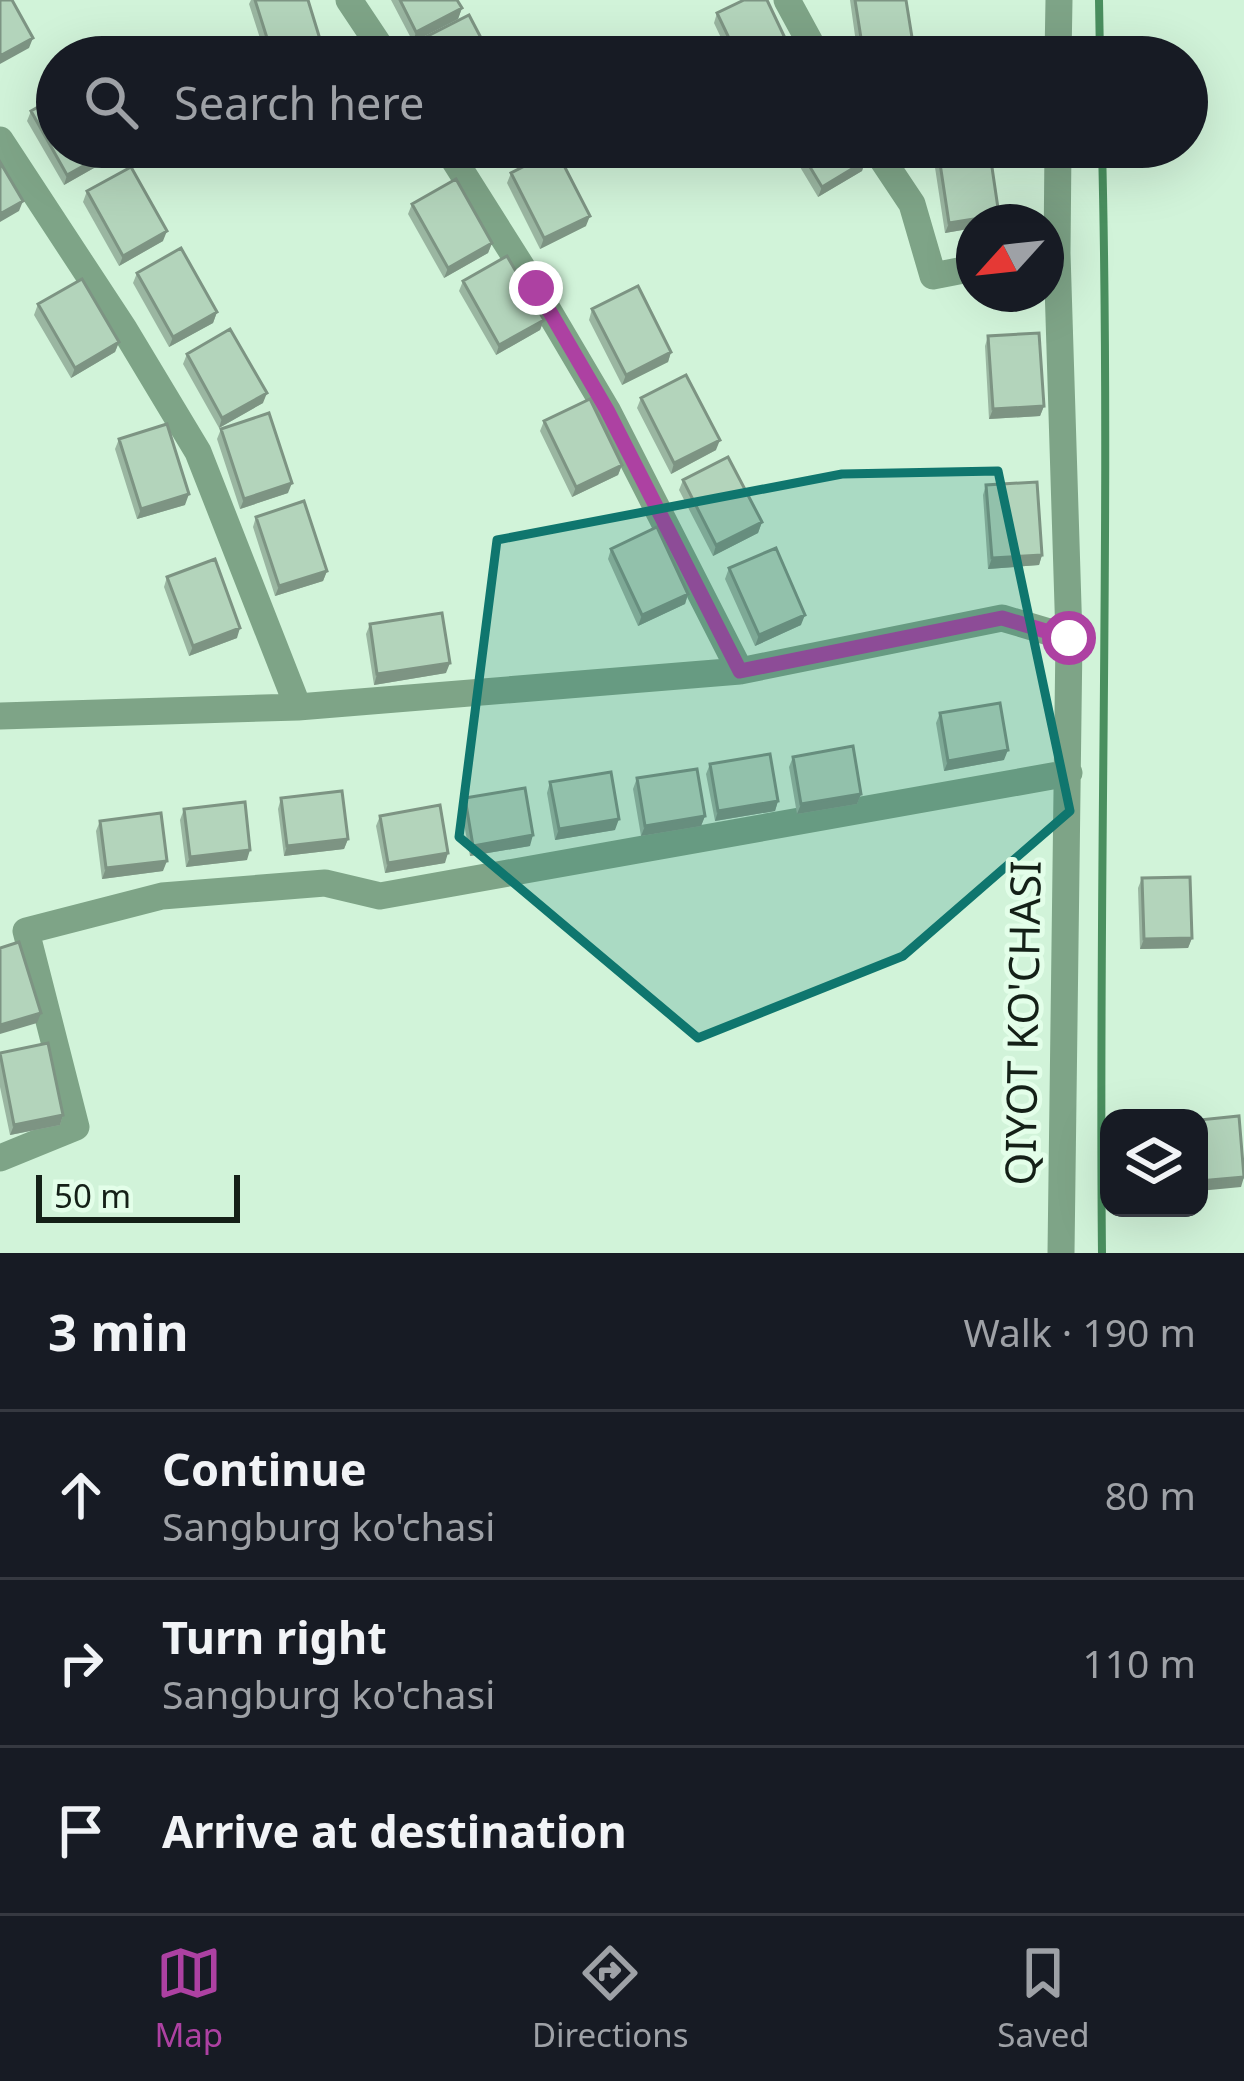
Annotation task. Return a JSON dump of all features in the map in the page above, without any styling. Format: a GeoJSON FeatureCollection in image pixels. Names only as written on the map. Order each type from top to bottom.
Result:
{"type":"FeatureCollection","features":[{"type":"Feature","properties":{"kind":"street"},"geometry":{"type":"LineString","coordinates":[[349,0],[372,36]]}},
{"type":"Feature","properties":{"kind":"street"},"geometry":{"type":"LineString","coordinates":[[787,0],[807,36]]}},
{"type":"Feature","properties":{"kind":"street"},"geometry":{"type":"LineString","coordinates":[[1058,36],[1059,0]]}},
{"type":"Feature","properties":{"kind":"street"},"geometry":{"type":"LineString","coordinates":[[0,140],[198,452],[298,707]]}},
{"type":"Feature","properties":{"kind":"street"},"geometry":{"type":"LineString","coordinates":[[459,168],[607,410],[740,671]]}},
{"type":"Feature","properties":{"kind":"street"},"geometry":{"type":"LineString","coordinates":[[888,168],[912,203],[933,276],[956,272]]}},
{"type":"Feature","properties":{"kind":"street","name":"QIYOT KO'CHASI"},"geometry":{"type":"LineString","coordinates":[[1054,204],[1057,168]]}},
{"type":"Feature","properties":{"kind":"street","name":"QIYOT KO'CHASI"},"geometry":{"type":"LineString","coordinates":[[1054,312],[1069,638],[1061,1253]]}},
{"type":"Feature","properties":{"kind":"street"},"geometry":{"type":"LineString","coordinates":[[0,716],[298,707],[740,671],[1002,618],[1069,638]]}},
{"type":"Feature","properties":{"kind":"street"},"geometry":{"type":"LineString","coordinates":[[0,1158],[76,1127],[26,931],[162,896],[326,883],[380,896],[1069,784]]}},
{"type":"Feature","properties":{"kind":"highlighted area"},"geometry":{"type":"Polygon","coordinates":[[[998,471],[1070,811],[903,956],[698,1038],[459,837],[497,540],[842,474],[998,471]]]}},
{"type":"Feature","properties":{"kind":"building"},"geometry":{"type":"Polygon","coordinates":[[[0,0],[12,0],[33,38],[0,56],[0,0]]]}},
{"type":"Feature","properties":{"kind":"building"},"geometry":{"type":"Polygon","coordinates":[[[255,0],[308,0],[319,36],[266,36],[255,0]]]}},
{"type":"Feature","properties":{"kind":"building"},"geometry":{"type":"Polygon","coordinates":[[[400,0],[457,0],[462,8],[416,32],[400,0]]]}},
{"type":"Feature","properties":{"kind":"building"},"geometry":{"type":"Polygon","coordinates":[[[744,0],[767,0],[784,36],[728,36],[717,13],[744,0]]]}},
{"type":"Feature","properties":{"kind":"building"},"geometry":{"type":"Polygon","coordinates":[[[855,0],[906,0],[912,36],[861,36],[855,0]]]}},
{"type":"Feature","properties":{"kind":"building"},"geometry":{"type":"Polygon","coordinates":[[[469,15],[480,36],[428,36],[469,15]]]}},
{"type":"Feature","properties":{"kind":"building"},"geometry":{"type":"Polygon","coordinates":[[[0,162],[23,201],[0,214],[0,162]]]}},
{"type":"Feature","properties":{"kind":"building"},"geometry":{"type":"Polygon","coordinates":[[[132,168],[167,231],[123,256],[87,191],[132,168]]]}},
{"type":"Feature","properties":{"kind":"building"},"geometry":{"type":"Polygon","coordinates":[[[521,168],[565,168],[590,216],[544,238],[511,173],[521,168]]]}},
{"type":"Feature","properties":{"kind":"building"},"geometry":{"type":"Polygon","coordinates":[[[811,168],[853,168],[822,187],[811,168]]]}},
{"type":"Feature","properties":{"kind":"building"},"geometry":{"type":"Polygon","coordinates":[[[941,168],[992,168],[997,204],[956,204],[956,222],[949,223],[941,168]]]}},
{"type":"Feature","properties":{"kind":"building"},"geometry":{"type":"Polygon","coordinates":[[[456,179],[492,243],[448,268],[412,204],[456,179]]]}},
{"type":"Feature","properties":{"kind":"building"},"geometry":{"type":"Polygon","coordinates":[[[181,248],[217,312],[173,337],[137,273],[181,248]]]}},
{"type":"Feature","properties":{"kind":"building"},"geometry":{"type":"Polygon","coordinates":[[[507,256],[544,320],[499,345],[463,281],[507,256]]]}},
{"type":"Feature","properties":{"kind":"building"},"geometry":{"type":"Polygon","coordinates":[[[82,279],[119,342],[75,368],[38,304],[82,279]]]}},
{"type":"Feature","properties":{"kind":"building"},"geometry":{"type":"Polygon","coordinates":[[[638,286],[671,352],[626,375],[592,309],[638,286]]]}},
{"type":"Feature","properties":{"kind":"building"},"geometry":{"type":"Polygon","coordinates":[[[230,329],[267,393],[222,418],[187,354],[230,329]]]}},
{"type":"Feature","properties":{"kind":"building"},"geometry":{"type":"Polygon","coordinates":[[[1039,333],[1044,406],[993,409],[988,336],[1039,333]]]}},
{"type":"Feature","properties":{"kind":"building"},"geometry":{"type":"Polygon","coordinates":[[[686,375],[720,440],[674,463],[641,398],[686,375]]]}},
{"type":"Feature","properties":{"kind":"building"},"geometry":{"type":"Polygon","coordinates":[[[590,399],[622,465],[576,487],[544,421],[590,399]]]}},
{"type":"Feature","properties":{"kind":"building"},"geometry":{"type":"Polygon","coordinates":[[[269,413],[292,483],[244,499],[221,429],[269,413]]]}},
{"type":"Feature","properties":{"kind":"building"},"geometry":{"type":"Polygon","coordinates":[[[167,424],[189,494],[141,509],[119,439],[167,424]]]}},
{"type":"Feature","properties":{"kind":"building"},"geometry":{"type":"Polygon","coordinates":[[[728,457],[762,522],[716,545],[683,480],[728,457]]]}},
{"type":"Feature","properties":{"kind":"building"},"geometry":{"type":"Polygon","coordinates":[[[1037,482],[1042,555],[992,558],[986,485],[1037,482]]]}},
{"type":"Feature","properties":{"kind":"building"},"geometry":{"type":"Polygon","coordinates":[[[304,501],[327,571],[279,586],[256,517],[304,501]]]}},
{"type":"Feature","properties":{"kind":"building"},"geometry":{"type":"Polygon","coordinates":[[[657,527],[688,594],[642,615],[611,549],[657,527]]]}},
{"type":"Feature","properties":{"kind":"building"},"geometry":{"type":"Polygon","coordinates":[[[776,548],[805,615],[759,635],[729,568],[776,548]]]}},
{"type":"Feature","properties":{"kind":"building"},"geometry":{"type":"Polygon","coordinates":[[[215,559],[240,628],[193,646],[167,577],[215,559]]]}},
{"type":"Feature","properties":{"kind":"building"},"geometry":{"type":"Polygon","coordinates":[[[442,613],[450,663],[377,674],[370,624],[442,613]]]}},
{"type":"Feature","properties":{"kind":"building"},"geometry":{"type":"Polygon","coordinates":[[[1000,703],[1008,750],[948,761],[940,713],[1000,703]]]}},
{"type":"Feature","properties":{"kind":"building"},"geometry":{"type":"Polygon","coordinates":[[[853,746],[861,794],[801,804],[793,757],[853,746]]]}},
{"type":"Feature","properties":{"kind":"building"},"geometry":{"type":"Polygon","coordinates":[[[770,754],[778,801],[718,811],[710,764],[770,754]]]}},
{"type":"Feature","properties":{"kind":"building"},"geometry":{"type":"Polygon","coordinates":[[[697,769],[705,816],[645,826],[637,778],[697,769]]]}},
{"type":"Feature","properties":{"kind":"building"},"geometry":{"type":"Polygon","coordinates":[[[611,772],[619,819],[559,829],[550,782],[611,772]]]}},
{"type":"Feature","properties":{"kind":"building"},"geometry":{"type":"Polygon","coordinates":[[[525,788],[533,835],[473,846],[465,798],[525,788]]]}},
{"type":"Feature","properties":{"kind":"building"},"geometry":{"type":"Polygon","coordinates":[[[342,791],[348,839],[287,846],[281,798],[342,791]]]}},
{"type":"Feature","properties":{"kind":"building"},"geometry":{"type":"Polygon","coordinates":[[[245,802],[250,850],[190,857],[184,809],[245,802]]]}},
{"type":"Feature","properties":{"kind":"building"},"geometry":{"type":"Polygon","coordinates":[[[440,805],[448,853],[388,863],[380,816],[440,805]]]}},
{"type":"Feature","properties":{"kind":"building"},"geometry":{"type":"Polygon","coordinates":[[[161,813],[167,861],[106,868],[100,821],[161,813]]]}},
{"type":"Feature","properties":{"kind":"building"},"geometry":{"type":"Polygon","coordinates":[[[1190,877],[1192,938],[1144,939],[1142,878],[1190,877]]]}},
{"type":"Feature","properties":{"kind":"building"},"geometry":{"type":"Polygon","coordinates":[[[19,942],[41,1013],[0,1025],[0,948],[19,942]]]}},
{"type":"Feature","properties":{"kind":"building"},"geometry":{"type":"Polygon","coordinates":[[[48,1043],[63,1115],[14,1125],[0,1053],[48,1043]]]}},
{"type":"Feature","properties":{"kind":"building"},"geometry":{"type":"Polygon","coordinates":[[[1239,1116],[1244,1177],[1208,1180],[1208,1119],[1239,1116]]]}},
{"type":"Feature","properties":{"kind":"waterway"},"geometry":{"type":"LineString","coordinates":[[1099,0],[1100,36]]}},
{"type":"Feature","properties":{"kind":"waterway"},"geometry":{"type":"LineString","coordinates":[[1102,168],[1102,1253]]}},
{"type":"Feature","properties":{"kind":"route"},"geometry":{"type":"LineString","coordinates":[[536,288],[607,410],[740,671],[1002,618],[1069,638]]}}]}
